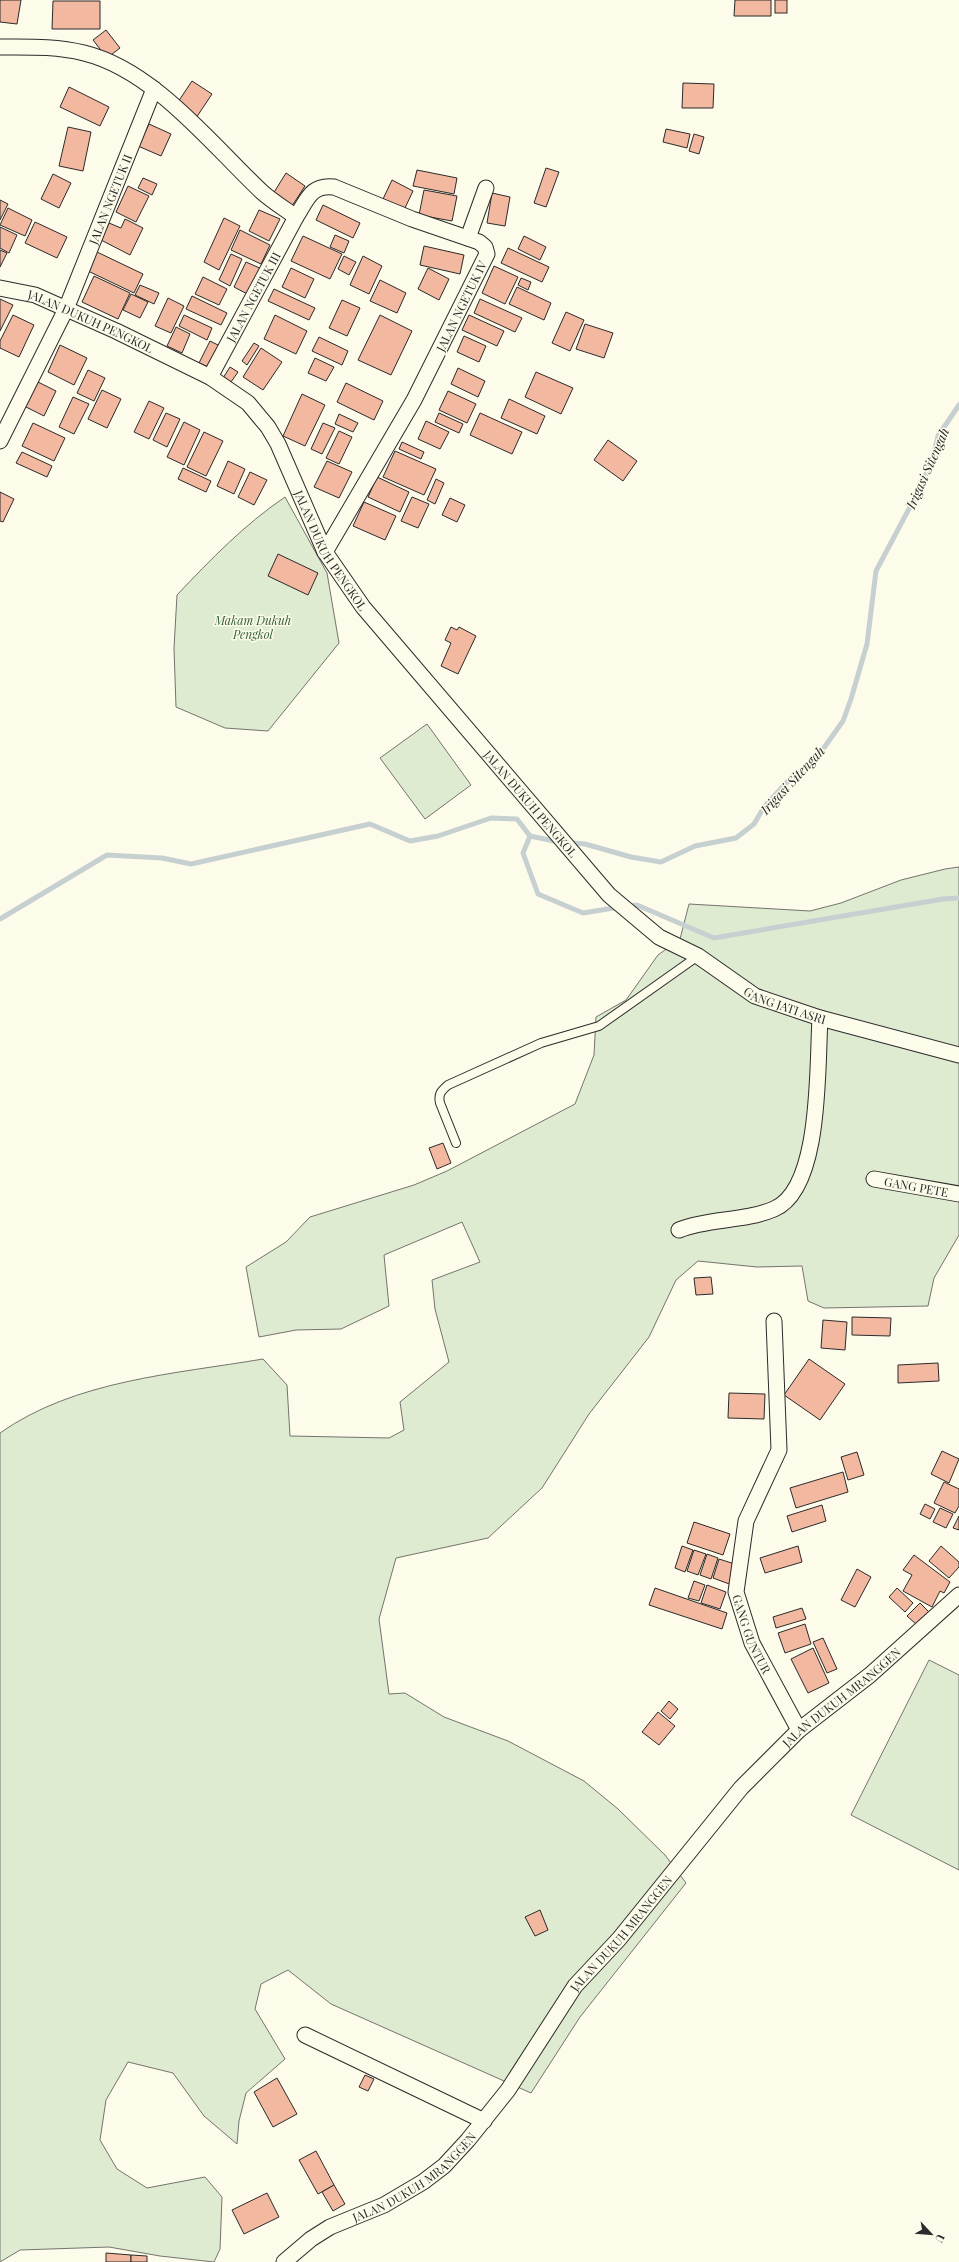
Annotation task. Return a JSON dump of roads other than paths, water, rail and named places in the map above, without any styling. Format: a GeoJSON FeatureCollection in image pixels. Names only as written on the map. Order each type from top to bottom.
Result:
{"type":"FeatureCollection","features":[{"type":"Feature","properties":{"kind":"street"},"geometry":{"type":"LineString","coordinates":[[0,47],[54,47],[86,53],[131,72],[154,89],[212,142],[263,193],[296,217]]}},
{"type":"Feature","properties":{"kind":"street","name":"JALAN NGETUK II"},"geometry":{"type":"LineString","coordinates":[[0,441],[66,308],[154,89]]}},
{"type":"Feature","properties":{"kind":"street","name":"JALAN NGETUK IV"},"geometry":{"type":"LineString","coordinates":[[296,217],[311,192],[323,185],[334,187],[412,219],[479,242],[485,247],[487,254],[414,400],[325,552]]}},
{"type":"Feature","properties":{"kind":"street"},"geometry":{"type":"LineString","coordinates":[[468,238],[486,188]]}},
{"type":"Feature","properties":{"kind":"street","name":"JALAN NGETUK III"},"geometry":{"type":"LineString","coordinates":[[210,377],[296,217]]}},
{"type":"Feature","properties":{"kind":"street","name":"JALAN DUKUH PENGKOL"},"geometry":{"type":"LineString","coordinates":[[0,288],[35,295],[66,308],[210,377],[248,403],[268,427],[282,452],[325,552],[363,607],[609,895],[630,913]]}},
{"type":"Feature","properties":{"kind":"street","name":"GANG JATI ASRI"},"geometry":{"type":"LineString","coordinates":[[630,913],[659,937],[698,956],[755,996],[820,1018],[959,1055]]}},
{"type":"Feature","properties":{"kind":"street"},"geometry":{"type":"LineString","coordinates":[[679,1230],[693,1224],[747,1218],[773,1210],[786,1203],[795,1192],[802,1174],[813,1135],[820,1018]]}},
{"type":"Feature","properties":{"kind":"street","name":"GANG PETE"},"geometry":{"type":"LineString","coordinates":[[874,1179],[959,1194]]}},
{"type":"Feature","properties":{"kind":"street","name":"GANG GUNTUR"},"geometry":{"type":"LineString","coordinates":[[774,1321],[779,1450],[746,1521],[736,1592],[752,1643],[799,1730]]}},
{"type":"Feature","properties":{"kind":"street","name":"JALAN DUKUH MRANGGEN"},"geometry":{"type":"LineString","coordinates":[[283,2262],[311,2239],[330,2227],[384,2205],[423,2182],[444,2166],[484,2121],[530,2058],[575,1986],[619,1939],[725,1805],[799,1730],[870,1675],[959,1595]]}},
{"type":"Feature","properties":{"kind":"street"},"geometry":{"type":"LineString","coordinates":[[305,2034],[484,2121]]}},
{"type":"Feature","properties":{"kind":"lane"},"geometry":{"type":"LineString","coordinates":[[456,1143],[438,1097],[441,1090],[448,1085],[541,1043],[599,1026],[698,956]]}},
{"type":"Feature","properties":{"kind":"waterway","name":"Irigasi Sitengah"},"geometry":{"type":"LineString","coordinates":[[574,843],[585,844],[631,857],[661,862],[695,846],[736,838],[754,824],[764,807],[788,781],[816,759],[843,721],[851,699],[867,644],[876,571],[920,488],[932,460],[938,436],[959,405]]}},
{"type":"Feature","properties":{"kind":"waterway"},"geometry":{"type":"LineString","coordinates":[[0,919],[107,855],[162,858],[191,864],[370,824],[410,841],[438,836],[491,818],[517,819],[530,836],[523,853],[538,894],[583,913],[620,907]]}},
{"type":"Feature","properties":{"kind":"waterway","name":"Irigasi Sitengah"},"geometry":{"type":"LineString","coordinates":[[530,836],[554,841]]}},
{"type":"Feature","properties":{"kind":"waterway"},"geometry":{"type":"LineString","coordinates":[[628,906],[637,905],[714,938],[943,899],[959,898]]}},
{"type":"Feature","properties":{"kind":"park label","name":"Makam Dukuh Pengkol"},"geometry":{"type":"Point","coordinates":[253,627]}}]}
